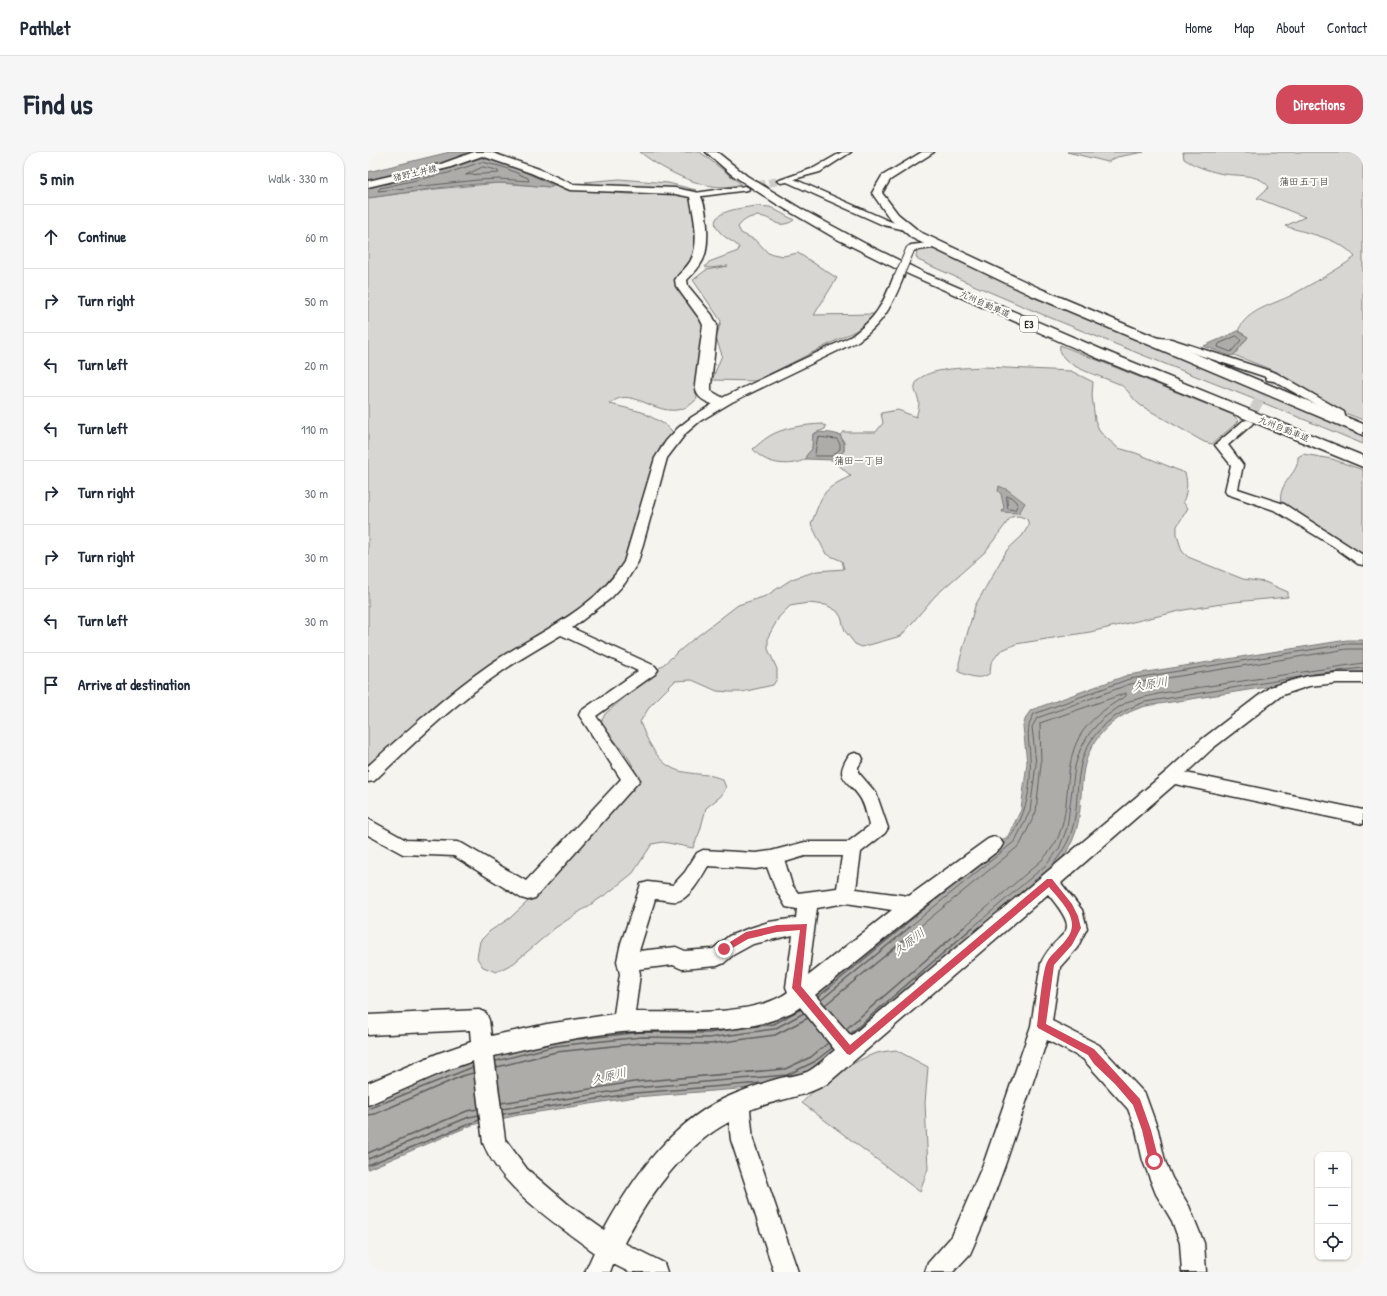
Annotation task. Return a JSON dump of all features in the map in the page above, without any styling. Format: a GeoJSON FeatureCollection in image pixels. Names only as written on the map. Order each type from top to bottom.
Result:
{"type":"FeatureCollection","features":[{"type":"Feature","properties":{"kind":"main road","name":"九州自動車道"},"geometry":{"type":"LineString","coordinates":[[711,152],[746,180],[790,207],[838,234],[913,272],[1035,326],[1363,462]]}},
{"type":"Feature","properties":{"kind":"main road","name":"九州自動車道"},"geometry":{"type":"LineString","coordinates":[[724,152],[752,175],[794,201],[842,228],[923,268],[1044,322],[1363,452]]}},
{"type":"Feature","properties":{"kind":"main road"},"geometry":{"type":"LineString","coordinates":[[929,152],[886,178],[877,193],[880,200],[911,241],[937,245],[1036,292],[1363,430]]}},
{"type":"Feature","properties":{"kind":"main road"},"geometry":{"type":"LineString","coordinates":[[482,153],[535,171],[570,187],[613,190],[675,191],[695,195],[698,209],[701,248],[694,265],[681,280],[682,286],[707,318],[710,325],[703,385],[704,393],[720,402]]}},
{"type":"Feature","properties":{"kind":"main road","name":"猪野土井線"},"geometry":{"type":"LineString","coordinates":[[368,184],[444,166],[482,153]]}},
{"type":"Feature","properties":{"kind":"street"},"geometry":{"type":"LineString","coordinates":[[778,181],[787,180],[817,170],[848,152]]}},
{"type":"Feature","properties":{"kind":"street"},"geometry":{"type":"LineString","coordinates":[[368,776],[442,709],[496,668],[592,608],[614,588],[625,575],[631,562],[661,458],[666,447],[681,432],[720,402],[854,339],[871,328],[882,316],[899,276],[911,241],[886,223],[787,180]]}},
{"type":"Feature","properties":{"kind":"street"},"geometry":{"type":"LineString","coordinates":[[695,195],[745,188]]}},
{"type":"Feature","properties":{"kind":"street"},"geometry":{"type":"LineString","coordinates":[[1148,340],[1167,342],[1272,377],[1340,414],[1340,420]]}},
{"type":"Feature","properties":{"kind":"street"},"geometry":{"type":"LineString","coordinates":[[1247,423],[1221,445],[1237,465],[1231,491],[1279,507],[1338,543],[1363,561]]}},
{"type":"Feature","properties":{"kind":"street"},"geometry":{"type":"LineString","coordinates":[[368,826],[403,847],[457,849],[528,892],[631,780],[587,715],[650,670],[559,628]]}},
{"type":"Feature","properties":{"kind":"street"},"geometry":{"type":"LineString","coordinates":[[597,1272],[608,1248],[640,1192],[673,1153],[708,1120],[738,1104],[771,1091],[812,1080],[850,1051],[1049,882],[1172,777],[1221,732],[1276,691],[1308,681],[1337,678],[1363,678]]}},
{"type":"Feature","properties":{"kind":"street"},"geometry":{"type":"LineString","coordinates":[[623,1022],[630,974],[627,961],[631,943],[648,890],[677,893],[692,877],[703,858],[756,861],[771,859],[805,849],[852,849],[879,828],[867,793],[850,774],[850,767],[855,759]]}},
{"type":"Feature","properties":{"kind":"street"},"geometry":{"type":"LineString","coordinates":[[1172,777],[1363,817]]}},
{"type":"Feature","properties":{"kind":"street"},"geometry":{"type":"LineString","coordinates":[[368,1094],[447,1060],[483,1048],[547,1034],[623,1022],[708,1020],[756,1016],[787,1005],[912,905],[994,844]]}},
{"type":"Feature","properties":{"kind":"street"},"geometry":{"type":"LineString","coordinates":[[846,895],[852,849]]}},
{"type":"Feature","properties":{"kind":"street"},"geometry":{"type":"LineString","coordinates":[[771,859],[777,865],[784,888],[793,901],[808,901],[846,895],[912,905]]}},
{"type":"Feature","properties":{"kind":"street"},"geometry":{"type":"LineString","coordinates":[[937,1272],[961,1245],[974,1217],[995,1162],[1041,1026],[1051,963],[1070,942],[1077,928],[1074,916],[1069,906],[1049,882]]}},
{"type":"Feature","properties":{"kind":"street"},"geometry":{"type":"LineString","coordinates":[[808,901],[796,988],[850,1051]]}},
{"type":"Feature","properties":{"kind":"street"},"geometry":{"type":"LineString","coordinates":[[627,961],[676,956],[682,960],[717,957],[724,949],[746,936],[777,929],[804,926]]}},
{"type":"Feature","properties":{"kind":"street"},"geometry":{"type":"LineString","coordinates":[[368,1025],[479,1020],[494,1143],[519,1176],[561,1213],[608,1248],[655,1272]]}},
{"type":"Feature","properties":{"kind":"street"},"geometry":{"type":"LineString","coordinates":[[1041,1026],[1091,1052],[1137,1102],[1147,1130],[1154,1161],[1164,1186],[1181,1214],[1192,1243],[1194,1272]]}},
{"type":"Feature","properties":{"kind":"street"},"geometry":{"type":"LineString","coordinates":[[738,1104],[742,1140],[786,1272]]}},
{"type":"Feature","properties":{"kind":"shaded area"},"geometry":{"type":"Polygon","coordinates":[[[640,152],[700,152],[741,184],[729,187],[702,184],[688,180],[650,160],[640,152]]]}},
{"type":"Feature","properties":{"kind":"shaded area"},"geometry":{"type":"Polygon","coordinates":[[[1067,152],[1144,152],[1117,157],[1108,162],[1067,152]]]}},
{"type":"Feature","properties":{"kind":"shaded area"},"geometry":{"type":"Polygon","coordinates":[[[1183,152],[1363,152],[1363,420],[1322,404],[1277,372],[1234,355],[1248,337],[1238,331],[1242,324],[1254,313],[1261,308],[1292,295],[1355,257],[1341,245],[1323,237],[1285,226],[1305,217],[1257,198],[1269,187],[1264,182],[1252,177],[1225,174],[1201,168],[1184,159],[1183,152]]]}},
{"type":"Feature","properties":{"kind":"shaded area"},"geometry":{"type":"Polygon","coordinates":[[[619,179],[668,183],[696,190],[602,186],[585,182],[619,179]]]}},
{"type":"Feature","properties":{"kind":"shaded area"},"geometry":{"type":"Polygon","coordinates":[[[499,183],[550,187],[553,185],[581,190],[629,194],[662,193],[678,195],[693,200],[695,252],[693,260],[680,275],[707,321],[707,331],[697,380],[697,399],[685,408],[673,410],[662,409],[629,398],[619,398],[610,404],[642,412],[666,425],[674,433],[661,445],[654,463],[622,567],[609,585],[585,606],[393,744],[368,766],[368,198],[436,189],[499,183]]]}},
{"type":"Feature","properties":{"kind":"shaded area"},"geometry":{"type":"Polygon","coordinates":[[[756,206],[770,207],[794,220],[787,224],[777,224],[772,220],[757,216],[749,218],[741,223],[738,227],[741,233],[757,241],[768,253],[783,256],[798,253],[837,278],[814,315],[876,314],[857,330],[756,381],[712,380],[722,355],[716,338],[721,321],[693,280],[706,270],[728,266],[710,268],[705,267],[709,262],[738,251],[739,247],[723,236],[719,231],[715,224],[716,219],[720,215],[727,212],[756,206]]]}},
{"type":"Feature","properties":{"kind":"shaded area"},"geometry":{"type":"Polygon","coordinates":[[[934,248],[1007,284],[1363,433],[1363,444],[1028,309],[918,260],[916,256],[920,249],[934,248]]]}},
{"type":"Feature","properties":{"kind":"shaded area"},"geometry":{"type":"Polygon","coordinates":[[[1060,345],[1233,415],[1239,421],[1212,444],[1204,442],[1140,405],[1121,385],[1073,365],[1065,359],[1061,353],[1060,345]]]}},
{"type":"Feature","properties":{"kind":"shaded area"},"geometry":{"type":"Polygon","coordinates":[[[985,367],[1071,371],[1093,382],[1092,396],[1095,420],[1100,432],[1118,448],[1136,453],[1185,473],[1187,488],[1183,502],[1188,508],[1177,526],[1177,535],[1182,551],[1188,557],[1243,579],[1265,582],[1288,592],[1288,597],[1234,602],[1184,610],[1090,632],[1016,644],[1000,651],[991,663],[990,673],[982,677],[967,675],[959,672],[959,663],[975,606],[1007,550],[1022,536],[1029,525],[1027,519],[1019,516],[1011,517],[985,552],[935,596],[901,636],[862,647],[855,644],[845,631],[841,617],[837,611],[826,605],[808,603],[790,606],[779,617],[768,637],[768,649],[777,669],[777,679],[773,685],[742,692],[729,692],[717,691],[692,680],[675,681],[650,706],[640,722],[652,748],[666,764],[678,771],[711,776],[723,780],[726,788],[721,796],[706,808],[700,831],[693,848],[663,842],[652,844],[633,873],[608,893],[555,928],[514,963],[496,972],[483,967],[477,958],[480,941],[490,931],[510,918],[552,879],[636,783],[633,766],[601,722],[605,714],[691,641],[738,605],[766,596],[792,579],[817,571],[844,569],[842,561],[826,554],[811,524],[824,494],[833,485],[851,476],[833,460],[844,451],[844,443],[840,435],[843,432],[876,432],[883,423],[881,413],[898,410],[916,417],[919,403],[915,386],[918,380],[925,375],[956,368],[985,367]]]}},
{"type":"Feature","properties":{"kind":"shaded area"},"geometry":{"type":"Polygon","coordinates":[[[822,424],[826,426],[825,429],[813,434],[812,449],[806,456],[806,459],[799,462],[785,464],[777,463],[764,458],[753,449],[766,438],[780,431],[801,426],[822,424]]]}},
{"type":"Feature","properties":{"kind":"shaded area"},"geometry":{"type":"Polygon","coordinates":[[[1303,454],[1332,459],[1363,470],[1363,557],[1342,541],[1281,505],[1282,490],[1295,469],[1298,457],[1303,454]]]}},
{"type":"Feature","properties":{"kind":"shaded area"},"geometry":{"type":"Polygon","coordinates":[[[896,1050],[928,1067],[925,1103],[928,1169],[920,1192],[802,1103],[824,1083],[854,1063],[874,1054],[896,1050]]]}},
{"type":"Feature","properties":{"kind":"water"},"geometry":{"type":"Polygon","coordinates":[[[450,152],[478,152],[435,166],[368,181],[368,172],[450,152]]]}},
{"type":"Feature","properties":{"kind":"water"},"geometry":{"type":"Polygon","coordinates":[[[481,158],[505,163],[553,185],[550,187],[505,183],[466,185],[368,198],[368,187],[447,169],[481,158]]]}},
{"type":"Feature","properties":{"kind":"water"},"geometry":{"type":"Polygon","coordinates":[[[1238,331],[1248,337],[1234,355],[1230,356],[1204,346],[1238,331]]]}},
{"type":"Feature","properties":{"kind":"water"},"geometry":{"type":"Polygon","coordinates":[[[818,432],[840,435],[844,443],[844,451],[833,460],[806,459],[806,456],[812,449],[813,434],[818,432]]]}},
{"type":"Feature","properties":{"kind":"water"},"geometry":{"type":"Polygon","coordinates":[[[999,486],[1008,490],[1025,503],[1019,513],[1002,512],[1004,508],[1001,494],[998,491],[999,486]]]}},
{"type":"Feature","properties":{"kind":"water","name":"久原川"},"geometry":{"type":"Polygon","coordinates":[[[1347,640],[1363,640],[1363,672],[1146,706],[1125,715],[1106,728],[1092,746],[1087,756],[1084,768],[1076,831],[1072,842],[1053,871],[819,1070],[790,1084],[635,1097],[519,1115],[472,1125],[368,1169],[368,1100],[457,1062],[553,1038],[642,1028],[738,1025],[773,1020],[798,1006],[1008,836],[1021,810],[1027,763],[1023,726],[1026,717],[1031,710],[1128,675],[1347,640]]]}},
{"type":"Feature","properties":{"kind":"tunnel"},"geometry":{"type":"LineString","coordinates":[[745,188],[778,181]]}},
{"type":"Feature","properties":{"kind":"tunnel"},"geometry":{"type":"LineString","coordinates":[[1247,423],[1271,378]]}},
{"type":"Feature","properties":{"kind":"district","name":"蒲田五丁目"},"geometry":{"type":"Point","coordinates":[1304,181]}},
{"type":"Feature","properties":{"kind":"district","name":"蒲田一丁目"},"geometry":{"type":"Point","coordinates":[859,460]}},
{"type":"Feature","properties":{"kind":"route"},"geometry":{"type":"LineString","coordinates":[[724,949],[746,936],[777,929],[804,926],[796,988],[850,1051],[1049,882],[1069,906],[1074,916],[1077,928],[1070,942],[1051,963],[1050,979],[1041,1026],[1091,1052],[1137,1102],[1147,1130],[1154,1161]]}}]}
